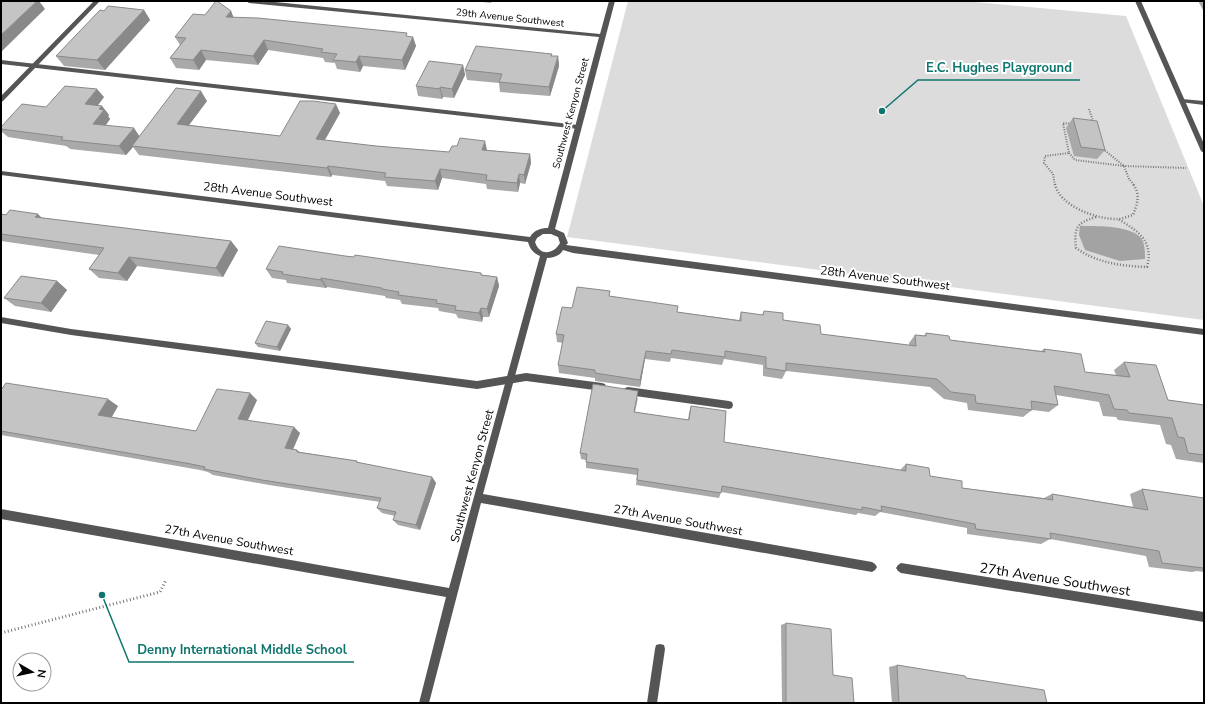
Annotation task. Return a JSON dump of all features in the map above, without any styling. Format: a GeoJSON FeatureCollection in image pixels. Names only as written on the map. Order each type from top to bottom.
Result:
{"type":"FeatureCollection","features":[{"type":"Feature","properties":{"kind":"street"},"geometry":{"type":"LineString","coordinates":[[1,100],[97,1]]}},
{"type":"Feature","properties":{"kind":"street","name":"29th Avenue Southwest"},"geometry":{"type":"LineString","coordinates":[[249,1],[602,36]]}},
{"type":"Feature","properties":{"kind":"street","name":"Southwest Kenyon Street"},"geometry":{"type":"LineString","coordinates":[[551,231],[612,1]]}},
{"type":"Feature","properties":{"kind":"street"},"geometry":{"type":"LineString","coordinates":[[1138,1],[1204,151]]}},
{"type":"Feature","properties":{"kind":"street"},"geometry":{"type":"LineString","coordinates":[[1,62],[578,127]]}},
{"type":"Feature","properties":{"kind":"street"},"geometry":{"type":"LineString","coordinates":[[1182,101],[1204,103]]}},
{"type":"Feature","properties":{"kind":"street","name":"28th Avenue Southwest"},"geometry":{"type":"LineString","coordinates":[[1,173],[532,240]]}},
{"type":"Feature","properties":{"kind":"street"},"geometry":{"type":"LineString","coordinates":[[551,231],[561,235],[564,243],[562,247],[555,253],[544,255],[535,251],[531,244],[532,240],[538,233],[551,231]]}},
{"type":"Feature","properties":{"kind":"street","name":"28th Avenue Southwest"},"geometry":{"type":"LineString","coordinates":[[562,247],[588,252],[1204,332]]}},
{"type":"Feature","properties":{"kind":"street","name":"Southwest Kenyon Street"},"geometry":{"type":"LineString","coordinates":[[424,703],[452,593],[544,255]]}},
{"type":"Feature","properties":{"kind":"street"},"geometry":{"type":"LineString","coordinates":[[1,320],[71,332],[477,385],[526,377],[729,405]]}},
{"type":"Feature","properties":{"kind":"street","name":"27th Avenue Southwest"},"geometry":{"type":"LineString","coordinates":[[479,498],[872,567]]}},
{"type":"Feature","properties":{"kind":"street","name":"27th Avenue Southwest"},"geometry":{"type":"LineString","coordinates":[[1,514],[452,593]]}},
{"type":"Feature","properties":{"kind":"street","name":"27th Avenue Southwest"},"geometry":{"type":"LineString","coordinates":[[901,568],[1204,617]]}},
{"type":"Feature","properties":{"kind":"street"},"geometry":{"type":"LineString","coordinates":[[652,703],[660,649]]}},
{"type":"Feature","properties":{"kind":"path"},"geometry":{"type":"LineString","coordinates":[[1088,125],[1094,126],[1089,109]]}},
{"type":"Feature","properties":{"kind":"path"},"geometry":{"type":"LineString","coordinates":[[1075,124],[1063,123],[1069,153],[1075,160],[1124,166],[1186,168]]}},
{"type":"Feature","properties":{"kind":"path"},"geometry":{"type":"LineString","coordinates":[[1102,147],[1111,157],[1124,166],[1129,179],[1136,188],[1139,200],[1133,215],[1118,219]]}},
{"type":"Feature","properties":{"kind":"path"},"geometry":{"type":"LineString","coordinates":[[1069,153],[1045,156],[1044,163],[1053,174],[1055,188],[1061,197],[1078,209],[1096,216],[1118,219],[1136,229],[1146,242],[1151,258],[1147,267],[1124,266],[1105,262],[1085,255],[1076,248],[1074,235],[1076,227],[1083,221],[1096,216]]}},
{"type":"Feature","properties":{"kind":"path"},"geometry":{"type":"LineString","coordinates":[[1,633],[160,592],[166,580]]}},
{"type":"Feature","properties":{"kind":"shaded area"},"geometry":{"type":"Polygon","coordinates":[[[628,1],[964,1],[1126,16],[1204,206],[1204,320],[567,237],[628,1]]]}},
{"type":"Feature","properties":{"kind":"shaded area"},"geometry":{"type":"Polygon","coordinates":[[[1080,226],[1121,228],[1136,234],[1141,238],[1143,243],[1145,259],[1120,261],[1085,250],[1079,235],[1080,226]]]}},
{"type":"Feature","properties":{"kind":"building"},"geometry":{"type":"Polygon","coordinates":[[[1,1],[37,1],[1,35],[1,1]]]}},
{"type":"Feature","properties":{"kind":"building"},"geometry":{"type":"Polygon","coordinates":[[[216,1],[231,11],[226,17],[258,18],[407,33],[406,36],[413,37],[402,60],[359,56],[356,62],[333,60],[337,54],[321,52],[323,49],[264,40],[253,56],[201,50],[193,60],[170,58],[186,38],[175,37],[193,14],[205,15],[216,1]]]}},
{"type":"Feature","properties":{"kind":"building"},"geometry":{"type":"Polygon","coordinates":[[[108,6],[144,10],[97,60],[56,56],[100,10],[104,11],[108,6]]]}},
{"type":"Feature","properties":{"kind":"building"},"geometry":{"type":"Polygon","coordinates":[[[476,46],[552,54],[551,56],[558,56],[549,87],[499,82],[502,74],[465,70],[476,46]]]}},
{"type":"Feature","properties":{"kind":"building"},"geometry":{"type":"Polygon","coordinates":[[[429,61],[463,65],[452,89],[416,86],[429,61]]]}},
{"type":"Feature","properties":{"kind":"building"},"geometry":{"type":"Polygon","coordinates":[[[65,86],[97,89],[85,104],[102,106],[99,109],[104,110],[93,124],[134,128],[119,146],[61,140],[63,137],[1,129],[1,127],[22,104],[46,107],[65,86]]]}},
{"type":"Feature","properties":{"kind":"building"},"geometry":{"type":"Polygon","coordinates":[[[176,88],[201,91],[177,124],[280,136],[300,101],[313,101],[336,104],[316,139],[449,152],[452,146],[457,146],[460,138],[485,141],[482,150],[530,154],[524,175],[519,174],[517,183],[486,180],[487,175],[440,169],[435,181],[384,177],[386,173],[328,166],[327,168],[132,146],[176,88]]]}},
{"type":"Feature","properties":{"kind":"building"},"geometry":{"type":"Polygon","coordinates":[[[1073,118],[1097,121],[1105,150],[1081,147],[1073,118]]]}},
{"type":"Feature","properties":{"kind":"building"},"geometry":{"type":"Polygon","coordinates":[[[10,210],[38,214],[35,217],[231,241],[216,268],[129,257],[118,273],[89,269],[104,248],[1,234],[1,214],[6,215],[10,210]]]}},
{"type":"Feature","properties":{"kind":"building"},"geometry":{"type":"Polygon","coordinates":[[[279,246],[345,256],[354,257],[355,255],[481,273],[481,275],[497,277],[487,309],[481,308],[479,313],[455,310],[456,306],[436,303],[437,300],[398,295],[399,292],[382,288],[321,278],[321,280],[282,274],[283,272],[266,269],[279,246]]]}},
{"type":"Feature","properties":{"kind":"building"},"geometry":{"type":"Polygon","coordinates":[[[21,276],[57,281],[41,303],[4,298],[21,276]]]}},
{"type":"Feature","properties":{"kind":"building"},"geometry":{"type":"Polygon","coordinates":[[[577,287],[610,291],[609,296],[678,306],[677,312],[741,321],[741,312],[763,315],[764,311],[783,313],[783,320],[820,325],[821,334],[916,346],[915,335],[926,336],[926,333],[949,336],[950,340],[1045,352],[1044,349],[1081,354],[1085,372],[1130,377],[1124,362],[1156,365],[1168,400],[1204,405],[1204,455],[1188,453],[1184,438],[1178,437],[1172,418],[1129,413],[1127,410],[1114,409],[1109,395],[1054,386],[1058,405],[1031,401],[1032,410],[976,403],[975,395],[951,392],[937,379],[786,363],[786,371],[766,368],[766,357],[725,351],[725,357],[672,350],[671,354],[646,351],[640,380],[595,373],[595,370],[558,365],[564,335],[556,334],[562,307],[572,308],[577,287]]]}},
{"type":"Feature","properties":{"kind":"building"},"geometry":{"type":"Polygon","coordinates":[[[266,321],[288,325],[277,347],[255,343],[266,321]]]}},
{"type":"Feature","properties":{"kind":"building"},"geometry":{"type":"Polygon","coordinates":[[[6,383],[108,399],[98,415],[196,431],[217,389],[250,393],[238,419],[294,427],[285,448],[297,450],[297,452],[357,461],[356,462],[432,477],[416,525],[393,520],[396,512],[377,508],[381,498],[262,480],[204,469],[205,467],[191,464],[1,431],[1,390],[6,383]]]}},
{"type":"Feature","properties":{"kind":"building"},"geometry":{"type":"Polygon","coordinates":[[[593,384],[638,391],[634,412],[689,420],[691,406],[726,411],[724,442],[906,471],[906,464],[929,468],[930,476],[962,481],[962,488],[1053,500],[1052,494],[1148,510],[1142,489],[1204,498],[1204,568],[1162,563],[1159,551],[1050,533],[1051,539],[976,529],[975,524],[881,506],[882,511],[862,507],[862,510],[722,486],[721,493],[637,480],[638,469],[586,462],[587,454],[580,453],[593,384]]]}},
{"type":"Feature","properties":{"kind":"building"},"geometry":{"type":"Polygon","coordinates":[[[786,623],[831,629],[833,675],[852,678],[854,703],[786,703],[786,623]]]}},
{"type":"Feature","properties":{"kind":"building"},"geometry":{"type":"Polygon","coordinates":[[[897,665],[965,676],[966,678],[1044,690],[1047,703],[899,703],[897,665]]]}},
{"type":"Feature","properties":{"kind":"place","name":"E.C. Hughes Playground"},"geometry":{"type":"Point","coordinates":[882,111]}},
{"type":"Feature","properties":{"kind":"place","name":"Denny International Middle School"},"geometry":{"type":"Point","coordinates":[102,595]}}]}
